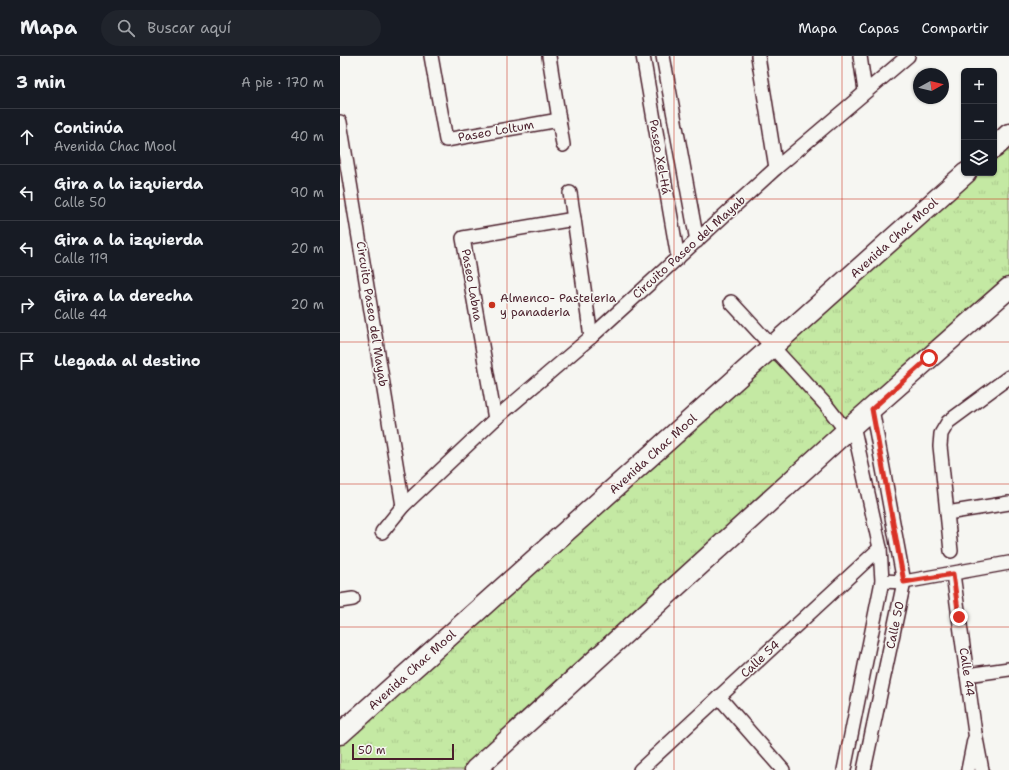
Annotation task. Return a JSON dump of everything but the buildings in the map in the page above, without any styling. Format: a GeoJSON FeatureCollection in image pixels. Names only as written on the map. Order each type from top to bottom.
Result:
{"type":"FeatureCollection","features":[{"type":"Feature","properties":{"kind":"main road"},"geometry":{"type":"LineString","coordinates":[[997,145],[1009,134]]}},
{"type":"Feature","properties":{"kind":"main road","name":"Avenida Chac Mool"},"geometry":{"type":"LineString","coordinates":[[342,731],[963,176]]}},
{"type":"Feature","properties":{"kind":"main road"},"geometry":{"type":"LineString","coordinates":[[475,770],[872,409],[1009,288]]}},
{"type":"Feature","properties":{"kind":"street","name":"Paseo Loltum"},"geometry":{"type":"LineString","coordinates":[[431,56],[446,140],[559,120]]}},
{"type":"Feature","properties":{"kind":"street"},"geometry":{"type":"LineString","coordinates":[[549,56],[563,145]]}},
{"type":"Feature","properties":{"kind":"street","name":"Paseo Xel-Há"},"geometry":{"type":"LineString","coordinates":[[643,56],[678,258]]}},
{"type":"Feature","properties":{"kind":"street","name":"Paseo Xel-Há"},"geometry":{"type":"LineString","coordinates":[[663,56],[697,241]]}},
{"type":"Feature","properties":{"kind":"street"},"geometry":{"type":"LineString","coordinates":[[758,56],[776,168]]}},
{"type":"Feature","properties":{"kind":"street"},"geometry":{"type":"LineString","coordinates":[[860,56],[865,91]]}},
{"type":"Feature","properties":{"kind":"street","name":"Circuito Paseo del Mayab"},"geometry":{"type":"LineString","coordinates":[[382,532],[403,506],[495,419],[591,337],[776,168],[908,56]]}},
{"type":"Feature","properties":{"kind":"street","name":"Circuito Paseo del Mayab"},"geometry":{"type":"LineString","coordinates":[[340,122],[403,506]]}},
{"type":"Feature","properties":{"kind":"street"},"geometry":{"type":"LineString","coordinates":[[570,193],[591,337]]}},
{"type":"Feature","properties":{"kind":"street","name":"Paseo Labna"},"geometry":{"type":"LineString","coordinates":[[495,419],[463,238],[574,219]]}},
{"type":"Feature","properties":{"kind":"street"},"geometry":{"type":"LineString","coordinates":[[731,302],[772,348],[850,429]]}},
{"type":"Feature","properties":{"kind":"street"},"geometry":{"type":"LineString","coordinates":[[952,551],[940,446],[941,434],[948,422],[1009,377]]}},
{"type":"Feature","properties":{"kind":"street","name":"Calle 50"},"geometry":{"type":"LineString","coordinates":[[864,770],[904,582],[872,409]]}},
{"type":"Feature","properties":{"kind":"street","name":"Calle 50"},"geometry":{"type":"LineString","coordinates":[[844,770],[882,581],[880,548],[850,429]]}},
{"type":"Feature","properties":{"kind":"street"},"geometry":{"type":"LineString","coordinates":[[947,513],[1009,503]]}},
{"type":"Feature","properties":{"kind":"street","name":"Calle 54"},"geometry":{"type":"LineString","coordinates":[[640,770],[880,548]]}},
{"type":"Feature","properties":{"kind":"street"},"geometry":{"type":"LineString","coordinates":[[882,581],[904,582],[1009,563]]}},
{"type":"Feature","properties":{"kind":"street","name":"Calle 44"},"geometry":{"type":"LineString","coordinates":[[953,574],[975,733],[982,770]]}},
{"type":"Feature","properties":{"kind":"street"},"geometry":{"type":"LineString","coordinates":[[967,675],[1009,669]]}},
{"type":"Feature","properties":{"kind":"street"},"geometry":{"type":"LineString","coordinates":[[719,697],[783,770]]}},
{"type":"Feature","properties":{"kind":"street"},"geometry":{"type":"LineString","coordinates":[[968,770],[975,733]]}},
{"type":"Feature","properties":{"kind":"green space"},"geometry":{"type":"Polygon","coordinates":[[[1009,134],[1009,284],[465,770],[340,770],[340,741],[963,176],[997,176],[997,145],[1009,134]]]}},
{"type":"Feature","properties":{"kind":"place","name":"Almenco- Pasteleria y panaderia"},"geometry":{"type":"Point","coordinates":[492,305]}},
{"type":"Feature","properties":{"kind":"route"},"geometry":{"type":"LineString","coordinates":[[929,358],[872,409],[904,582],[953,574],[959,617]]}}]}
